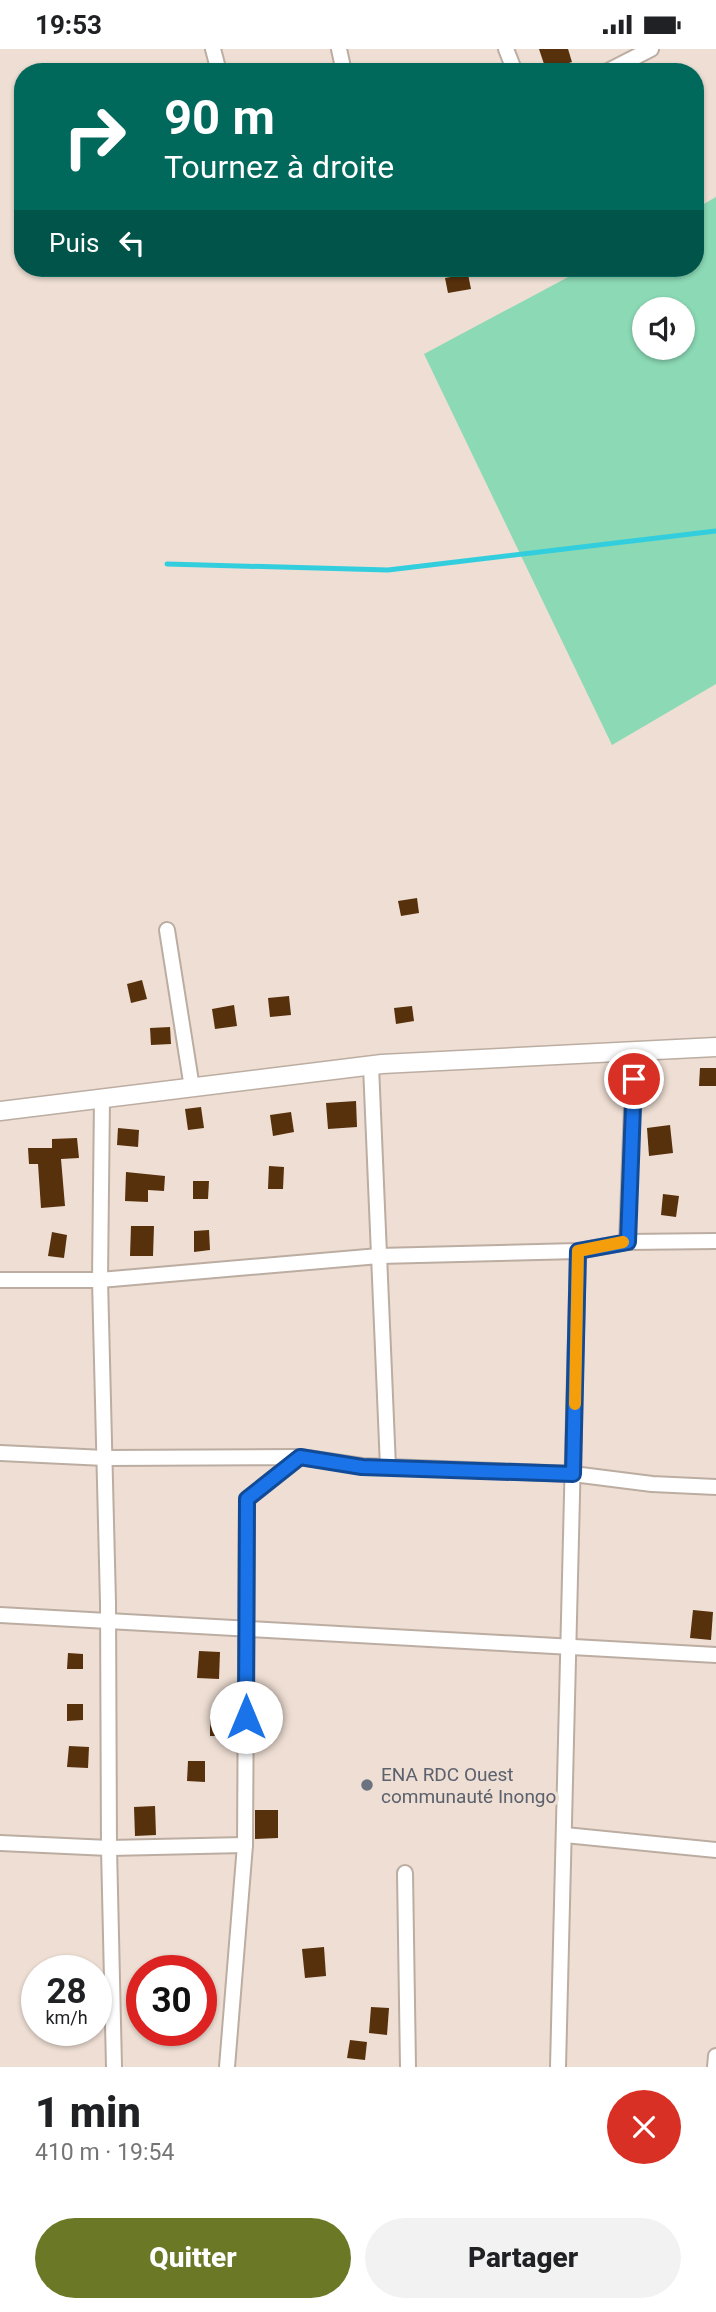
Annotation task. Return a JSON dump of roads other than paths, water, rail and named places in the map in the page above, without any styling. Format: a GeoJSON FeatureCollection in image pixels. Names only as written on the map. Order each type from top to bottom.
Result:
{"type":"FeatureCollection","features":[{"type":"Feature","properties":{"kind":"street"},"geometry":{"type":"LineString","coordinates":[[624,63],[651,49]]}},
{"type":"Feature","properties":{"kind":"street"},"geometry":{"type":"LineString","coordinates":[[167,930],[192,1088]]}},
{"type":"Feature","properties":{"kind":"street"},"geometry":{"type":"LineString","coordinates":[[0,1111],[371,1066],[716,1047]]}},
{"type":"Feature","properties":{"kind":"street"},"geometry":{"type":"LineString","coordinates":[[628,1242],[634,1051]]}},
{"type":"Feature","properties":{"kind":"street"},"geometry":{"type":"LineString","coordinates":[[371,1066],[388,1467]]}},
{"type":"Feature","properties":{"kind":"street"},"geometry":{"type":"LineString","coordinates":[[102,1098],[100,1280],[109,1620],[109,1848],[114,2067]]}},
{"type":"Feature","properties":{"kind":"street"},"geometry":{"type":"LineString","coordinates":[[0,1280],[100,1280],[379,1256],[578,1251],[628,1242],[716,1241]]}},
{"type":"Feature","properties":{"kind":"street"},"geometry":{"type":"LineString","coordinates":[[558,2067],[578,1251]]}},
{"type":"Feature","properties":{"kind":"street"},"geometry":{"type":"LineString","coordinates":[[0,1453],[105,1458],[300,1457],[362,1467],[573,1474],[652,1484],[716,1487]]}},
{"type":"Feature","properties":{"kind":"street"},"geometry":{"type":"LineString","coordinates":[[227,2067],[245,1845],[247,1499],[300,1457]]}},
{"type":"Feature","properties":{"kind":"street"},"geometry":{"type":"LineString","coordinates":[[0,1615],[716,1654]]}},
{"type":"Feature","properties":{"kind":"street"},"geometry":{"type":"LineString","coordinates":[[565,1835],[716,1850]]}},
{"type":"Feature","properties":{"kind":"street"},"geometry":{"type":"LineString","coordinates":[[0,1843],[109,1848],[245,1845]]}},
{"type":"Feature","properties":{"kind":"street"},"geometry":{"type":"LineString","coordinates":[[405,1873],[408,2067]]}},
{"type":"Feature","properties":{"kind":"street"},"geometry":{"type":"LineString","coordinates":[[715,2067],[716,2056]]}},
{"type":"Feature","properties":{"kind":"waterway"},"geometry":{"type":"LineString","coordinates":[[167,564],[388,570],[716,531]]}},
{"type":"Feature","properties":{"kind":"place","name":"ENA RDC Ouest communauté Inongo"},"geometry":{"type":"Point","coordinates":[367,1785]}}]}
